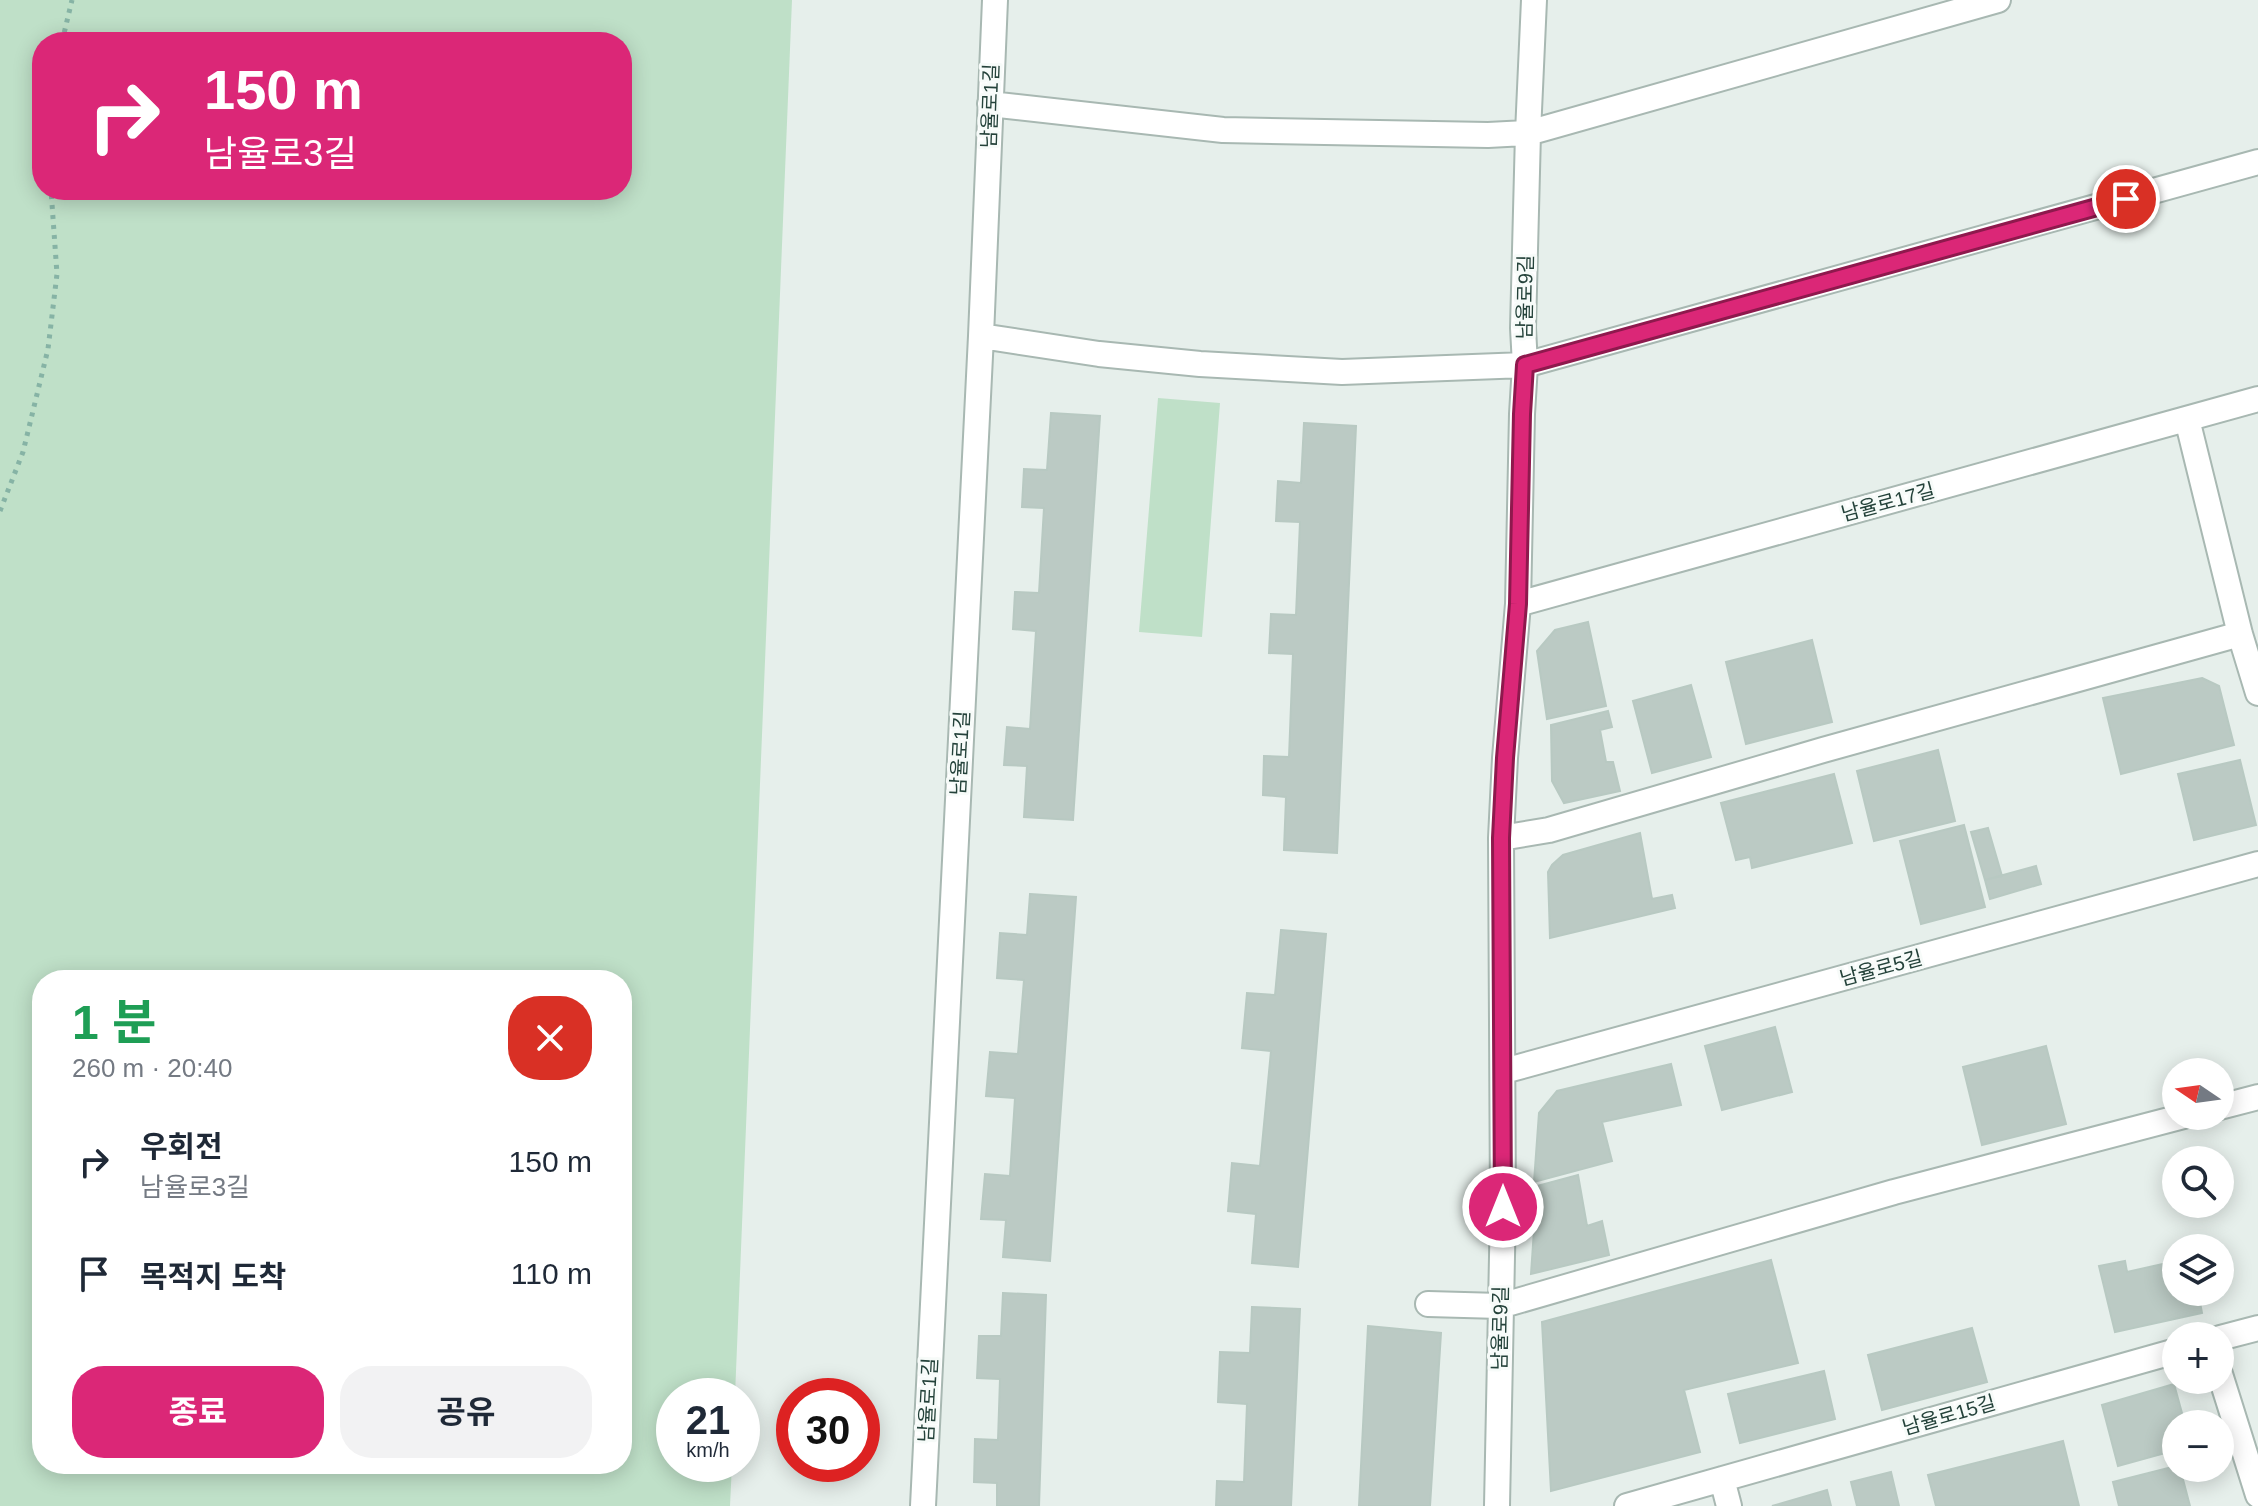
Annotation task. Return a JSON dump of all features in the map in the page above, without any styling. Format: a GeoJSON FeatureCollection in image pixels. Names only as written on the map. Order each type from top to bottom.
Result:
{"type":"FeatureCollection","features":[{"type":"Feature","properties":{"kind":"street","name":"남율로1길"},"geometry":{"type":"LineString","coordinates":[[923,1506],[995,0]]}},
{"type":"Feature","properties":{"kind":"street","name":"남율로9길"},"geometry":{"type":"LineString","coordinates":[[1497,1506],[1504,1071],[1501,838],[1518,604],[1528,133],[1534,0]]}},
{"type":"Feature","properties":{"kind":"street"},"geometry":{"type":"LineString","coordinates":[[990,104],[1223,130],[1528,133],[1998,0]]}},
{"type":"Feature","properties":{"kind":"street"},"geometry":{"type":"LineString","coordinates":[[981,336],[1099,354],[1200,364],[1342,372],[1525,365],[2258,162]]}},
{"type":"Feature","properties":{"kind":"street","name":"남율로17길"},"geometry":{"type":"LineString","coordinates":[[1518,604],[2258,399]]}},
{"type":"Feature","properties":{"kind":"street"},"geometry":{"type":"LineString","coordinates":[[2187,419],[2240,634],[2258,693]]}},
{"type":"Feature","properties":{"kind":"street"},"geometry":{"type":"LineString","coordinates":[[1501,838],[1549,830],[2240,634]]}},
{"type":"Feature","properties":{"kind":"street","name":"남율로5길"},"geometry":{"type":"LineString","coordinates":[[1504,1071],[2258,864]]}},
{"type":"Feature","properties":{"kind":"street"},"geometry":{"type":"LineString","coordinates":[[2234,1103],[2258,1097]]}},
{"type":"Feature","properties":{"kind":"street"},"geometry":{"type":"LineString","coordinates":[[1428,1304],[1500,1306],[1894,1192],[2162,1122]]}},
{"type":"Feature","properties":{"kind":"street"},"geometry":{"type":"LineString","coordinates":[[2234,1334],[2258,1328]]}},
{"type":"Feature","properties":{"kind":"street","name":"남율로15길"},"geometry":{"type":"LineString","coordinates":[[1627,1506],[2162,1355]]}},
{"type":"Feature","properties":{"kind":"street"},"geometry":{"type":"LineString","coordinates":[[2226,1394],[2258,1495]]}},
{"type":"Feature","properties":{"kind":"street"},"geometry":{"type":"LineString","coordinates":[[1722,1479],[1729,1506]]}},
{"type":"Feature","properties":{"kind":"path"},"geometry":{"type":"LineString","coordinates":[[64,32],[72,0]]}},
{"type":"Feature","properties":{"kind":"path"},"geometry":{"type":"LineString","coordinates":[[0,511],[23,452],[48,349],[57,274],[52,200]]}},
{"type":"Feature","properties":{"kind":"green space"},"geometry":{"type":"Polygon","coordinates":[[[0,0],[792,0],[736,1378],[656,1378],[656,1482],[731,1482],[730,1506],[0,1506],[0,0]]]}},
{"type":"Feature","properties":{"kind":"green space"},"geometry":{"type":"Polygon","coordinates":[[[1158,398],[1220,403],[1202,637],[1139,632],[1158,398]]]}},
{"type":"Feature","properties":{"kind":"building"},"geometry":{"type":"Polygon","coordinates":[[[1051,413],[1100,416],[1073,820],[1024,817],[1027,766],[1004,765],[1007,727],[1030,729],[1036,631],[1013,629],[1015,592],[1039,593],[1044,508],[1022,507],[1024,469],[1047,470],[1051,413]]]}},
{"type":"Feature","properties":{"kind":"building"},"geometry":{"type":"Polygon","coordinates":[[[1304,423],[1356,426],[1337,853],[1284,850],[1286,797],[1263,795],[1264,756],[1289,757],[1293,654],[1269,653],[1271,614],[1296,615],[1300,522],[1276,521],[1278,481],[1301,483],[1304,423]]]}},
{"type":"Feature","properties":{"kind":"building"},"geometry":{"type":"Polygon","coordinates":[[[1588,622],[1606,706],[1547,719],[1537,651],[1555,630],[1588,622]]]}},
{"type":"Feature","properties":{"kind":"building"},"geometry":{"type":"Polygon","coordinates":[[[1812,640],[1832,722],[1746,744],[1726,662],[1812,640]]]}},
{"type":"Feature","properties":{"kind":"building"},"geometry":{"type":"Polygon","coordinates":[[[2202,678],[2219,686],[2234,745],[2121,774],[2103,698],[2202,678]]]}},
{"type":"Feature","properties":{"kind":"building"},"geometry":{"type":"Polygon","coordinates":[[[1691,685],[1711,757],[1652,773],[1633,701],[1691,685]]]}},
{"type":"Feature","properties":{"kind":"building"},"geometry":{"type":"Polygon","coordinates":[[[1608,711],[1612,727],[1600,730],[1606,762],[1613,762],[1620,791],[1564,803],[1552,781],[1551,725],[1608,711]]]}},
{"type":"Feature","properties":{"kind":"building"},"geometry":{"type":"Polygon","coordinates":[[[1938,750],[1955,821],[1874,841],[1857,771],[1938,750]]]}},
{"type":"Feature","properties":{"kind":"building"},"geometry":{"type":"Polygon","coordinates":[[[2240,760],[2256,825],[2194,840],[2178,774],[2240,760]]]}},
{"type":"Feature","properties":{"kind":"building"},"geometry":{"type":"Polygon","coordinates":[[[1834,774],[1852,843],[1752,868],[1750,857],[1736,860],[1721,803],[1834,774]]]}},
{"type":"Feature","properties":{"kind":"building"},"geometry":{"type":"Polygon","coordinates":[[[1964,825],[1985,907],[1921,924],[1900,841],[1964,825]]]}},
{"type":"Feature","properties":{"kind":"building"},"geometry":{"type":"Polygon","coordinates":[[[1988,828],[2002,876],[1985,880],[1971,832],[1988,828]]]}},
{"type":"Feature","properties":{"kind":"building"},"geometry":{"type":"Polygon","coordinates":[[[1640,833],[1652,899],[1672,895],[1675,908],[1550,938],[1548,872],[1552,865],[1563,855],[1640,833]]]}},
{"type":"Feature","properties":{"kind":"building"},"geometry":{"type":"Polygon","coordinates":[[[2036,866],[2041,884],[1990,899],[1985,880],[2036,866]]]}},
{"type":"Feature","properties":{"kind":"building"},"geometry":{"type":"Polygon","coordinates":[[[1030,894],[1076,897],[1050,1261],[1003,1257],[1006,1220],[981,1219],[985,1174],[1010,1176],[1015,1098],[986,1096],[990,1052],[1018,1054],[1024,980],[997,978],[1000,933],[1027,935],[1030,894]]]}},
{"type":"Feature","properties":{"kind":"building"},"geometry":{"type":"Polygon","coordinates":[[[1281,930],[1326,934],[1298,1267],[1252,1263],[1256,1214],[1228,1211],[1232,1163],[1260,1166],[1271,1051],[1242,1048],[1247,993],[1275,995],[1281,930]]]}},
{"type":"Feature","properties":{"kind":"building"},"geometry":{"type":"Polygon","coordinates":[[[1775,1027],[1792,1092],[1722,1110],[1705,1046],[1775,1027]]]}},
{"type":"Feature","properties":{"kind":"building"},"geometry":{"type":"Polygon","coordinates":[[[2046,1046],[2066,1124],[1982,1145],[1963,1067],[2046,1046]]]}},
{"type":"Feature","properties":{"kind":"building"},"geometry":{"type":"Polygon","coordinates":[[[1671,1064],[1681,1105],[1602,1122],[1612,1161],[1534,1182],[1539,1113],[1557,1091],[1671,1064]]]}},
{"type":"Feature","properties":{"kind":"building"},"geometry":{"type":"Polygon","coordinates":[[[1578,1175],[1587,1226],[1602,1221],[1609,1255],[1531,1274],[1537,1186],[1578,1175]]]}},
{"type":"Feature","properties":{"kind":"building"},"geometry":{"type":"Polygon","coordinates":[[[1771,1260],[1798,1363],[1684,1390],[1700,1452],[1551,1491],[1542,1322],[1771,1260]]]}},
{"type":"Feature","properties":{"kind":"building"},"geometry":{"type":"Polygon","coordinates":[[[2125,1261],[2127,1272],[2162,1264],[2162,1306],[2201,1306],[2202,1313],[2115,1332],[2099,1266],[2125,1261]]]}},
{"type":"Feature","properties":{"kind":"building"},"geometry":{"type":"Polygon","coordinates":[[[1003,1293],[1046,1295],[1039,1506],[997,1506],[997,1483],[974,1482],[975,1439],[998,1440],[1000,1379],[977,1378],[979,1336],[1001,1336],[1003,1293]]]}},
{"type":"Feature","properties":{"kind":"building"},"geometry":{"type":"Polygon","coordinates":[[[1252,1307],[1300,1309],[1291,1506],[1216,1506],[1217,1481],[1244,1482],[1247,1404],[1218,1402],[1220,1352],[1250,1353],[1252,1307]]]}},
{"type":"Feature","properties":{"kind":"building"},"geometry":{"type":"Polygon","coordinates":[[[1368,1326],[1441,1333],[1430,1506],[1359,1506],[1368,1326]]]}},
{"type":"Feature","properties":{"kind":"building"},"geometry":{"type":"Polygon","coordinates":[[[1972,1328],[1987,1382],[1882,1410],[1868,1355],[1972,1328]]]}},
{"type":"Feature","properties":{"kind":"building"},"geometry":{"type":"Polygon","coordinates":[[[1824,1371],[1835,1419],[1740,1443],[1728,1394],[1824,1371]]]}},
{"type":"Feature","properties":{"kind":"building"},"geometry":{"type":"Polygon","coordinates":[[[2162,1388],[2162,1394],[2177,1394],[2181,1410],[2162,1410],[2162,1454],[2118,1466],[2102,1405],[2162,1388]]]}},
{"type":"Feature","properties":{"kind":"building"},"geometry":{"type":"Polygon","coordinates":[[[2063,1441],[2079,1506],[1936,1506],[1928,1475],[2063,1441]]]}},
{"type":"Feature","properties":{"kind":"building"},"geometry":{"type":"Polygon","coordinates":[[[2162,1470],[2162,1482],[2184,1482],[2190,1506],[2119,1506],[2113,1482],[2162,1470]]]}},
{"type":"Feature","properties":{"kind":"building"},"geometry":{"type":"Polygon","coordinates":[[[1891,1472],[1899,1506],[1857,1506],[1851,1482],[1891,1472]]]}},
{"type":"Feature","properties":{"kind":"building"},"geometry":{"type":"Polygon","coordinates":[[[1827,1490],[1831,1506],[1772,1506],[1827,1490]]]}},
{"type":"Feature","properties":{"kind":"route"},"geometry":{"type":"LineString","coordinates":[[1503,1207],[1501,838],[1518,604],[1525,365],[2126,199]]}}]}
